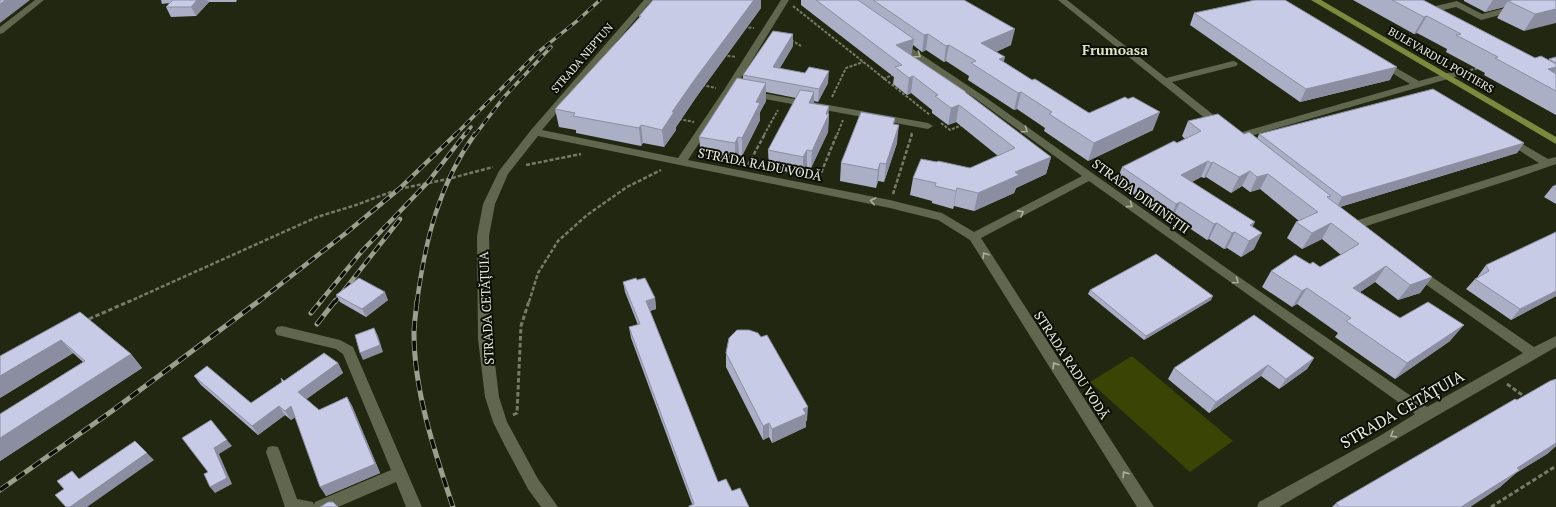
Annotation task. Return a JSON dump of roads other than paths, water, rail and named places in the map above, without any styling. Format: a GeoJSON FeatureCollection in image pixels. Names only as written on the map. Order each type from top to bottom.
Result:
{"type":"FeatureCollection","features":[{"type":"Feature","properties":{"kind":"main road","name":"BULEVARDUL POITIERS"},"geometry":{"type":"LineString","coordinates":[[1315,0],[1556,141]]}},
{"type":"Feature","properties":{"kind":"main road","name":"BULEVARDUL POITIERS"},"geometry":{"type":"LineString","coordinates":[[1327,0],[1556,132]]}},
{"type":"Feature","properties":{"kind":"street"},"geometry":{"type":"LineString","coordinates":[[0,31],[40,0]]}},
{"type":"Feature","properties":{"kind":"street","name":"STRADA NEPTUN"},"geometry":{"type":"LineString","coordinates":[[535,132],[648,0]]}},
{"type":"Feature","properties":{"kind":"street"},"geometry":{"type":"LineString","coordinates":[[1062,0],[1236,138],[1455,74]]}},
{"type":"Feature","properties":{"kind":"street"},"geometry":{"type":"LineString","coordinates":[[681,162],[767,30],[788,2]]}},
{"type":"Feature","properties":{"kind":"street"},"geometry":{"type":"LineString","coordinates":[[1426,12],[1457,4],[1481,17],[1527,6]]}},
{"type":"Feature","properties":{"kind":"street"},"geometry":{"type":"LineString","coordinates":[[1415,6],[1438,18]]}},
{"type":"Feature","properties":{"kind":"street","name":"STRADA DIMINEȚII"},"geometry":{"type":"LineString","coordinates":[[890,36],[1426,414]]}},
{"type":"Feature","properties":{"kind":"street"},"geometry":{"type":"LineString","coordinates":[[1371,57],[1418,85]]}},
{"type":"Feature","properties":{"kind":"street"},"geometry":{"type":"LineString","coordinates":[[1165,81],[1233,64]]}},
{"type":"Feature","properties":{"kind":"street"},"geometry":{"type":"LineString","coordinates":[[729,90],[783,101],[915,123],[930,121]]}},
{"type":"Feature","properties":{"kind":"street","name":"STRADA RADU VODĂ"},"geometry":{"type":"LineString","coordinates":[[535,132],[890,204],[942,217],[974,237],[1146,507]]}},
{"type":"Feature","properties":{"kind":"street","name":"STRADA CETĂȚUIA"},"geometry":{"type":"LineString","coordinates":[[535,132],[503,173],[489,204],[483,236],[485,340],[492,397],[500,422],[533,484],[550,507]]}},
{"type":"Feature","properties":{"kind":"street"},"geometry":{"type":"LineString","coordinates":[[1500,134],[1552,161]]}},
{"type":"Feature","properties":{"kind":"street"},"geometry":{"type":"LineString","coordinates":[[1338,217],[1350,227],[1512,176],[1552,161]]}},
{"type":"Feature","properties":{"kind":"street"},"geometry":{"type":"LineString","coordinates":[[974,237],[1090,176]]}},
{"type":"Feature","properties":{"kind":"street"},"geometry":{"type":"LineString","coordinates":[[1408,266],[1433,285],[1533,352]]}},
{"type":"Feature","properties":{"kind":"street"},"geometry":{"type":"LineString","coordinates":[[282,331],[340,345],[348,351],[414,507]]}},
{"type":"Feature","properties":{"kind":"street","name":"STRADA CETĂȚUIA"},"geometry":{"type":"LineString","coordinates":[[1265,507],[1383,441],[1426,414],[1496,376],[1533,352],[1556,341]]}},
{"type":"Feature","properties":{"kind":"street"},"geometry":{"type":"LineString","coordinates":[[273,452],[292,506],[307,507]]}},
{"type":"Feature","properties":{"kind":"street"},"geometry":{"type":"LineString","coordinates":[[321,507],[400,473]]}},
{"type":"Feature","properties":{"kind":"railway"},"geometry":{"type":"LineString","coordinates":[[456,134],[537,53],[577,21],[600,0]]}},
{"type":"Feature","properties":{"kind":"railway"},"geometry":{"type":"LineString","coordinates":[[475,135],[504,97],[551,47]]}},
{"type":"Feature","properties":{"kind":"railway"},"geometry":{"type":"LineString","coordinates":[[465,135],[471,127]]}},
{"type":"Feature","properties":{"kind":"railway"},"geometry":{"type":"LineString","coordinates":[[258,302],[399,189],[456,134]]}},
{"type":"Feature","properties":{"kind":"railway"},"geometry":{"type":"LineString","coordinates":[[320,302],[362,251],[428,182],[465,134]]}},
{"type":"Feature","properties":{"kind":"railway"},"geometry":{"type":"LineString","coordinates":[[417,302],[429,235],[443,193],[462,153],[475,134]]}},
{"type":"Feature","properties":{"kind":"railway"},"geometry":{"type":"LineString","coordinates":[[335,302],[400,219]]}},
{"type":"Feature","properties":{"kind":"railway"},"geometry":{"type":"LineString","coordinates":[[0,490],[112,411],[259,301]]}},
{"type":"Feature","properties":{"kind":"railway"},"geometry":{"type":"LineString","coordinates":[[311,313],[321,301]]}},
{"type":"Feature","properties":{"kind":"railway"},"geometry":{"type":"LineString","coordinates":[[317,324],[335,301]]}},
{"type":"Feature","properties":{"kind":"railway"},"geometry":{"type":"LineString","coordinates":[[417,301],[414,334],[415,356],[422,400],[439,465],[453,507]]}},
{"type":"Feature","properties":{"kind":"district","name":"Frumoasa"},"geometry":{"type":"Point","coordinates":[1115,50]}}]}
